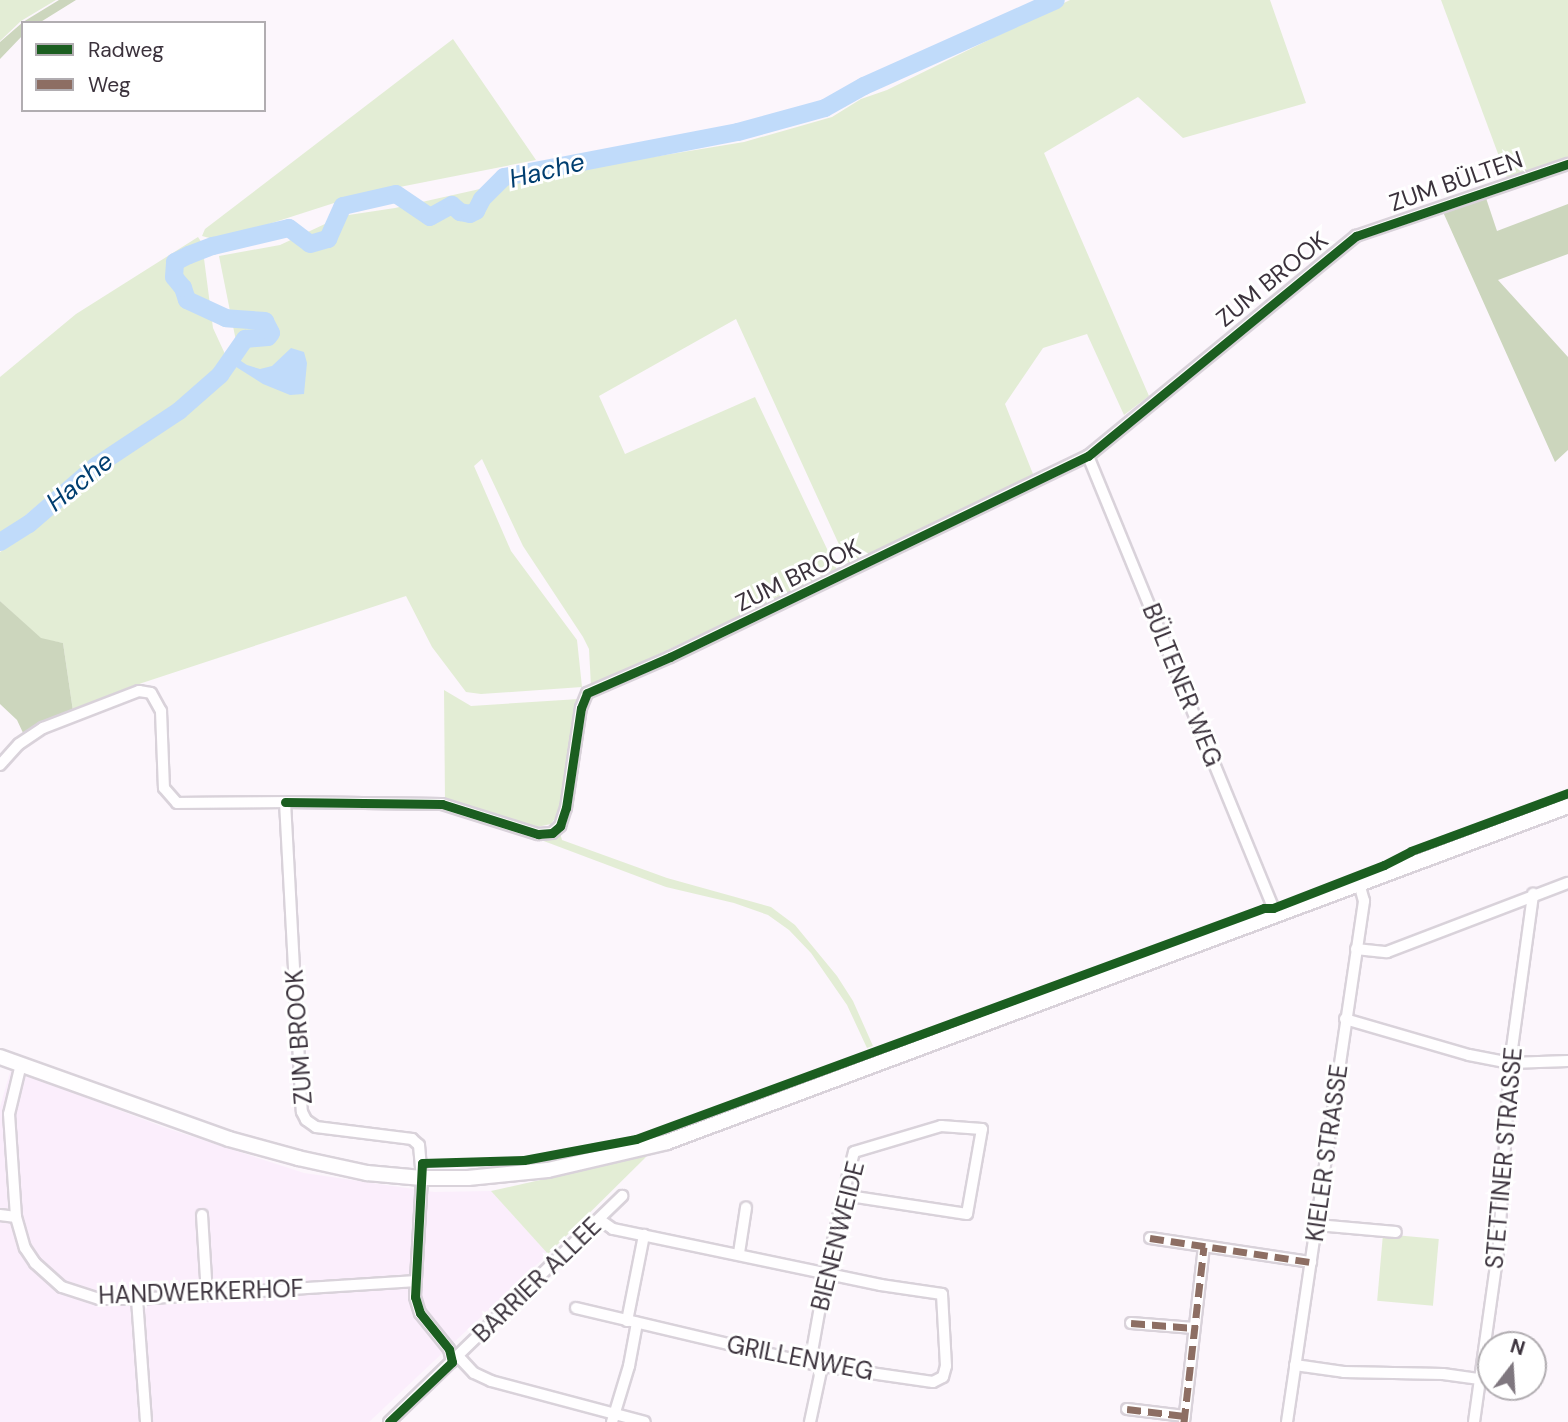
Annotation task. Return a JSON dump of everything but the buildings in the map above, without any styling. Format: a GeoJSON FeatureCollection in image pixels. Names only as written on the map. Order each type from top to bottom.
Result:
{"type":"FeatureCollection","features":[{"type":"Feature","properties":{"kind":"main road"},"geometry":{"type":"LineString","coordinates":[[0,1057],[263,1149],[367,1173],[422,1178],[500,1177],[548,1170],[667,1142],[1568,806]]}},
{"type":"Feature","properties":{"kind":"street","name":"ZUM BÜLTEN"},"geometry":{"type":"LineString","coordinates":[[1356,236],[1568,164]]}},
{"type":"Feature","properties":{"kind":"street","name":"ZUM BROOK"},"geometry":{"type":"LineString","coordinates":[[0,765],[19,744],[43,728],[139,691],[151,693],[161,711],[164,788],[177,803],[442,804],[538,834],[552,833],[559,826],[566,808],[581,708],[587,693],[670,657],[1088,456],[1356,236]]}},
{"type":"Feature","properties":{"kind":"street","name":"BÜLTENER WEG"},"geometry":{"type":"LineString","coordinates":[[1088,456],[1276,915]]}},
{"type":"Feature","properties":{"kind":"street","name":"ZUM BROOK"},"geometry":{"type":"LineString","coordinates":[[285,802],[302,1112],[306,1121],[316,1127],[412,1139],[419,1146],[422,1178]]}},
{"type":"Feature","properties":{"kind":"street"},"geometry":{"type":"LineString","coordinates":[[1356,949],[1387,952],[1533,894],[1568,883]]}},
{"type":"Feature","properties":{"kind":"street","name":"KIELER STRASSE"},"geometry":{"type":"LineString","coordinates":[[1287,1422],[1364,901],[1359,884]]}},
{"type":"Feature","properties":{"kind":"street","name":"STETTINER STRASSE"},"geometry":{"type":"LineString","coordinates":[[1486,1331],[1499,1243],[1510,1063],[1533,894]]}},
{"type":"Feature","properties":{"kind":"street"},"geometry":{"type":"LineString","coordinates":[[1345,1019],[1469,1055],[1510,1063],[1568,1061]]}},
{"type":"Feature","properties":{"kind":"street","name":"HANDWERKERHOF"},"geometry":{"type":"LineString","coordinates":[[21,1064],[9,1114],[16,1217],[25,1248],[35,1263],[62,1287],[99,1299],[137,1299],[415,1281]]}},
{"type":"Feature","properties":{"kind":"street","name":"BIENENWEIDE"},"geometry":{"type":"LineString","coordinates":[[810,1363],[826,1273],[843,1195],[854,1152],[940,1126],[982,1129],[967,1214],[843,1195]]}},
{"type":"Feature","properties":{"kind":"street"},"geometry":{"type":"LineString","coordinates":[[422,1178],[415,1281],[420,1313],[455,1359],[491,1381],[613,1419],[645,1422]]}},
{"type":"Feature","properties":{"kind":"street","name":"BARRIER ALLEE"},"geometry":{"type":"LineString","coordinates":[[389,1422],[622,1196]]}},
{"type":"Feature","properties":{"kind":"street"},"geometry":{"type":"LineString","coordinates":[[739,1253],[746,1208]]}},
{"type":"Feature","properties":{"kind":"street"},"geometry":{"type":"LineString","coordinates":[[0,1215],[16,1217]]}},
{"type":"Feature","properties":{"kind":"street"},"geometry":{"type":"LineString","coordinates":[[202,1215],[207,1294]]}},
{"type":"Feature","properties":{"kind":"street"},"geometry":{"type":"LineString","coordinates":[[600,1220],[613,1229],[826,1273]]}},
{"type":"Feature","properties":{"kind":"street"},"geometry":{"type":"LineString","coordinates":[[1317,1225],[1396,1232]]}},
{"type":"Feature","properties":{"kind":"street"},"geometry":{"type":"LineString","coordinates":[[613,1419],[629,1366],[644,1235]]}},
{"type":"Feature","properties":{"kind":"street"},"geometry":{"type":"LineString","coordinates":[[1150,1238],[1311,1262]]}},
{"type":"Feature","properties":{"kind":"street"},"geometry":{"type":"LineString","coordinates":[[1127,1409],[1185,1419],[1205,1247]]}},
{"type":"Feature","properties":{"kind":"street","name":"GRILLENWEG"},"geometry":{"type":"LineString","coordinates":[[576,1308],[822,1366],[933,1382],[943,1377],[946,1366],[942,1294],[826,1273]]}},
{"type":"Feature","properties":{"kind":"street"},"geometry":{"type":"LineString","coordinates":[[137,1299],[146,1422]]}},
{"type":"Feature","properties":{"kind":"street"},"geometry":{"type":"LineString","coordinates":[[1131,1323],[1194,1328]]}},
{"type":"Feature","properties":{"kind":"street"},"geometry":{"type":"LineString","coordinates":[[1295,1365],[1344,1372],[1443,1374],[1477,1379]]}},
{"type":"Feature","properties":{"kind":"street"},"geometry":{"type":"LineString","coordinates":[[810,1422],[822,1366]]}},
{"type":"Feature","properties":{"kind":"street","name":"STETTINER STRASSE"},"geometry":{"type":"LineString","coordinates":[[1474,1422],[1477,1396]]}},
{"type":"Feature","properties":{"kind":"shaded area"},"geometry":{"type":"Polygon","coordinates":[[[11,1069],[166,1128],[304,1173],[434,1192],[491,1191],[548,1254],[369,1422],[0,1422],[0,1107],[11,1069]]]}},
{"type":"Feature","properties":{"kind":"green space"},"geometry":{"type":"Polygon","coordinates":[[[0,0],[56,0],[21,21],[0,41],[0,0]]]}},
{"type":"Feature","properties":{"kind":"green space"},"geometry":{"type":"Polygon","coordinates":[[[59,0],[76,0],[42,21],[25,21],[59,0]]]}},
{"type":"Feature","properties":{"kind":"green space"},"geometry":{"type":"Polygon","coordinates":[[[1070,0],[1270,0],[1306,103],[1183,138],[1138,97],[1044,153],[1149,396],[1124,415],[1087,334],[1043,348],[1005,404],[1035,479],[851,564],[847,562],[736,319],[599,396],[625,454],[755,397],[837,570],[591,686],[589,649],[523,546],[482,459],[474,466],[511,551],[577,640],[582,687],[481,694],[466,692],[432,647],[406,596],[142,683],[73,711],[63,643],[41,639],[0,601],[0,552],[33,531],[98,473],[183,416],[222,380],[239,356],[219,256],[280,245],[342,216],[395,208],[543,175],[744,142],[832,117],[861,99],[887,90],[1070,0]]]}},
{"type":"Feature","properties":{"kind":"green space"},"geometry":{"type":"Polygon","coordinates":[[[1441,0],[1568,0],[1568,158],[1507,178],[1441,0]]]}},
{"type":"Feature","properties":{"kind":"green space"},"geometry":{"type":"Polygon","coordinates":[[[21,24],[21,37],[0,59],[0,42],[21,24]]]}},
{"type":"Feature","properties":{"kind":"green space"},"geometry":{"type":"Polygon","coordinates":[[[453,39],[536,160],[359,195],[228,237],[213,239],[202,236],[205,229],[453,39]]]}},
{"type":"Feature","properties":{"kind":"green space"},"geometry":{"type":"Polygon","coordinates":[[[1486,198],[1497,231],[1568,204],[1568,254],[1498,280],[1568,357],[1568,450],[1555,462],[1443,212],[1486,198]]]}},
{"type":"Feature","properties":{"kind":"green space"},"geometry":{"type":"Polygon","coordinates":[[[198,237],[202,243],[213,328],[225,354],[218,372],[174,407],[93,458],[0,534],[0,377],[76,314],[198,237]]]}},
{"type":"Feature","properties":{"kind":"green space"},"geometry":{"type":"Polygon","coordinates":[[[0,601],[41,638],[63,643],[73,711],[24,735],[17,720],[0,704],[0,601]]]}},
{"type":"Feature","properties":{"kind":"green space"},"geometry":{"type":"Polygon","coordinates":[[[444,690],[471,706],[579,699],[560,811],[551,824],[537,827],[445,801],[444,690]]]}},
{"type":"Feature","properties":{"kind":"green space"},"geometry":{"type":"Polygon","coordinates":[[[560,833],[562,840],[667,878],[771,907],[795,925],[837,976],[853,1001],[873,1046],[867,1048],[847,1005],[811,953],[789,930],[768,915],[734,903],[666,887],[533,837],[547,838],[560,833]]]}},
{"type":"Feature","properties":{"kind":"green space"},"geometry":{"type":"Polygon","coordinates":[[[647,1156],[548,1254],[491,1191],[647,1156]]]}},
{"type":"Feature","properties":{"kind":"green space"},"geometry":{"type":"Polygon","coordinates":[[[1383,1234],[1439,1239],[1433,1306],[1377,1301],[1383,1234]]]}},
{"type":"Feature","properties":{"kind":"water"},"geometry":{"type":"Polygon","coordinates":[[[291,348],[304,352],[307,363],[304,394],[290,395],[263,384],[233,365],[220,375],[232,355],[247,365],[260,369],[272,366],[291,348]]]}},
{"type":"Feature","properties":{"kind":"waterway","name":"Hache"},"geometry":{"type":"LineString","coordinates":[[0,542],[29,524],[96,466],[179,411],[220,375],[245,339],[268,337],[271,333],[265,321],[226,318],[187,300],[183,288],[174,277],[175,262],[213,246],[289,228],[310,244],[328,239],[343,206],[396,194],[430,217],[452,205],[460,212],[470,214],[476,211],[482,199],[504,177],[738,132],[825,108],[864,86],[1056,0]]}},
{"type":"Feature","properties":{"kind":"marked path"},"geometry":{"type":"LineString","coordinates":[[1150,1238],[1311,1262]]}},
{"type":"Feature","properties":{"kind":"marked path"},"geometry":{"type":"LineString","coordinates":[[1184,1422],[1204,1247]]}},
{"type":"Feature","properties":{"kind":"marked path"},"geometry":{"type":"LineString","coordinates":[[1131,1323],[1194,1328]]}},
{"type":"Feature","properties":{"kind":"marked path"},"geometry":{"type":"LineString","coordinates":[[1127,1409],[1185,1416]]}},
{"type":"Feature","properties":{"kind":"cycle path"},"geometry":{"type":"LineString","coordinates":[[285,802],[442,804],[538,834],[552,833],[560,826],[566,808],[581,708],[587,693],[670,657],[1088,456],[1356,236],[1568,164]]}},
{"type":"Feature","properties":{"kind":"cycle path"},"geometry":{"type":"LineString","coordinates":[[389,1422],[452,1362],[449,1349],[420,1313],[415,1297],[422,1163],[524,1160],[636,1139],[1264,908],[1273,908],[1384,865],[1411,851],[1568,793]]}}]}
